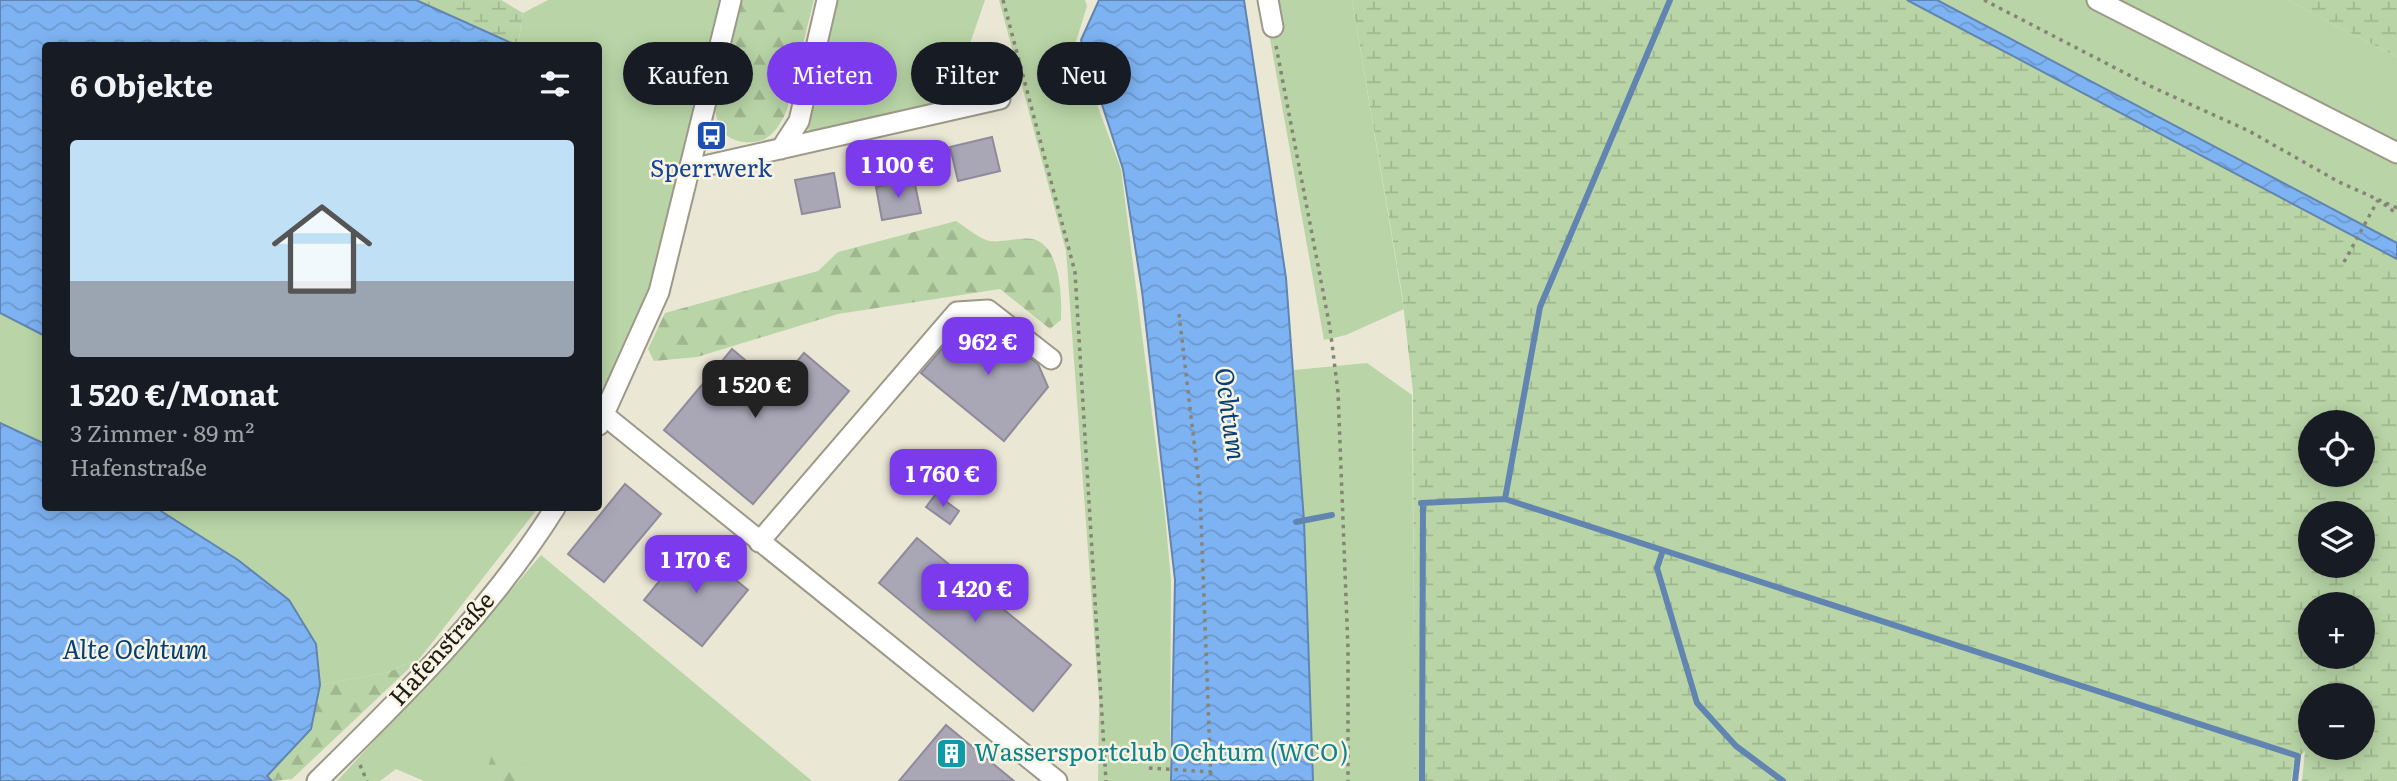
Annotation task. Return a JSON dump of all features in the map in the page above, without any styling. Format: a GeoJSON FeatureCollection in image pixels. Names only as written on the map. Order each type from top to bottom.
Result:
{"type":"FeatureCollection","features":[{"type":"Feature","properties":{"kind":"street"},"geometry":{"type":"LineString","coordinates":[[602,419],[659,292],[731,0]]}},
{"type":"Feature","properties":{"kind":"street"},"geometry":{"type":"LineString","coordinates":[[781,149],[799,121],[827,0]]}},
{"type":"Feature","properties":{"kind":"street"},"geometry":{"type":"LineString","coordinates":[[1268,0],[1273,27]]}},
{"type":"Feature","properties":{"kind":"street"},"geometry":{"type":"LineString","coordinates":[[2097,0],[2397,153]]}},
{"type":"Feature","properties":{"kind":"street"},"geometry":{"type":"LineString","coordinates":[[691,169],[974,105]]}},
{"type":"Feature","properties":{"kind":"street"},"geometry":{"type":"LineString","coordinates":[[759,542],[957,312],[988,310],[1051,359]]}},
{"type":"Feature","properties":{"kind":"street"},"geometry":{"type":"LineString","coordinates":[[602,422],[759,542],[1057,781]]}},
{"type":"Feature","properties":{"kind":"street","name":"Hafenstraße"},"geometry":{"type":"LineString","coordinates":[[317,781],[470,620],[517,563],[553,511]]}},
{"type":"Feature","properties":{"kind":"path"},"geometry":{"type":"LineString","coordinates":[[1003,0],[1075,272],[1106,781]]}},
{"type":"Feature","properties":{"kind":"path"},"geometry":{"type":"LineString","coordinates":[[1984,0],[2150,86],[2249,131],[2397,211]]}},
{"type":"Feature","properties":{"kind":"path"},"geometry":{"type":"LineString","coordinates":[[1273,27],[1335,365],[1348,649],[1348,781]]}},
{"type":"Feature","properties":{"kind":"path"},"geometry":{"type":"LineString","coordinates":[[2344,262],[2378,200]]}},
{"type":"Feature","properties":{"kind":"path"},"geometry":{"type":"LineString","coordinates":[[1179,314],[1200,493],[1211,781]]}},
{"type":"Feature","properties":{"kind":"path"},"geometry":{"type":"LineString","coordinates":[[1149,768],[1212,772]]}},
{"type":"Feature","properties":{"kind":"green space"},"geometry":{"type":"Polygon","coordinates":[[[416,0],[501,0],[523,13],[518,42],[511,42],[416,0]]]}},
{"type":"Feature","properties":{"kind":"green space"},"geometry":{"type":"Polygon","coordinates":[[[548,0],[722,0],[712,42],[623,42],[623,105],[696,105],[651,289],[602,397],[602,42],[519,42],[523,13],[548,0]]]}},
{"type":"Feature","properties":{"kind":"green space"},"geometry":{"type":"Polygon","coordinates":[[[739,0],[814,0],[804,42],[767,42],[767,105],[788,105],[779,126],[762,140],[744,142],[727,136],[718,122],[715,105],[753,105],[753,42],[727,42],[739,0]]]}},
{"type":"Feature","properties":{"kind":"green space"},"geometry":{"type":"Polygon","coordinates":[[[837,0],[985,0],[971,42],[911,42],[911,105],[937,105],[822,134],[807,129],[810,105],[897,105],[897,42],[826,42],[837,0]]]}},
{"type":"Feature","properties":{"kind":"green space"},"geometry":{"type":"Polygon","coordinates":[[[999,0],[1085,0],[1087,6],[1076,42],[1037,42],[1037,105],[1097,105],[1121,169],[1171,580],[1170,781],[1098,781],[1099,700],[1066,251],[1023,90],[1023,42],[1010,42],[999,0]]]}},
{"type":"Feature","properties":{"kind":"green space"},"geometry":{"type":"Polygon","coordinates":[[[1263,0],[1352,0],[1404,309],[1346,335],[1324,340],[1263,0]]]}},
{"type":"Feature","properties":{"kind":"green space"},"geometry":{"type":"Polygon","coordinates":[[[1352,0],[1907,0],[2397,259],[2397,781],[2302,781],[2304,760],[2375,760],[2375,683],[2298,683],[2298,758],[2294,762],[2291,781],[1414,781],[1413,392],[1402,294],[1352,0]]]}},
{"type":"Feature","properties":{"kind":"green space"},"geometry":{"type":"Polygon","coordinates":[[[1937,0],[2287,0],[2397,57],[2397,243],[1937,0]]]}},
{"type":"Feature","properties":{"kind":"green space"},"geometry":{"type":"Polygon","coordinates":[[[2287,0],[2397,0],[2397,57],[2287,0]]]}},
{"type":"Feature","properties":{"kind":"green space"},"geometry":{"type":"Polygon","coordinates":[[[956,221],[989,241],[1032,239],[1042,243],[1049,251],[1058,274],[1061,320],[1050,329],[1000,289],[838,314],[697,357],[654,361],[648,349],[665,313],[818,271],[838,252],[956,221]]]}},
{"type":"Feature","properties":{"kind":"green space"},"geometry":{"type":"Polygon","coordinates":[[[0,313],[42,334],[42,443],[0,423],[0,313]]]}},
{"type":"Feature","properties":{"kind":"green space"},"geometry":{"type":"Polygon","coordinates":[[[1367,363],[1412,395],[1415,781],[1313,781],[1294,370],[1367,363]]]}},
{"type":"Feature","properties":{"kind":"green space"},"geometry":{"type":"Polygon","coordinates":[[[160,511],[536,511],[420,658],[389,672],[320,685],[316,644],[160,511]]]}},
{"type":"Feature","properties":{"kind":"green space"},"geometry":{"type":"Polygon","coordinates":[[[541,555],[812,781],[424,781],[396,769],[380,781],[337,781],[541,555]]]}},
{"type":"Feature","properties":{"kind":"green space"},"geometry":{"type":"Polygon","coordinates":[[[420,658],[292,779],[272,781],[267,776],[311,729],[320,685],[389,672],[420,658]]]}},
{"type":"Feature","properties":{"kind":"green space"},"geometry":{"type":"Polygon","coordinates":[[[507,747],[539,781],[496,781],[488,767],[493,751],[507,747]]]}},
{"type":"Feature","properties":{"kind":"water"},"geometry":{"type":"Polygon","coordinates":[[[0,0],[416,0],[509,42],[42,42],[42,334],[0,313],[0,0]]]}},
{"type":"Feature","properties":{"kind":"water","name":"Ochtum"},"geometry":{"type":"Polygon","coordinates":[[[1099,0],[1244,0],[1286,278],[1304,521],[1313,781],[1171,781],[1175,580],[1142,291],[1123,169],[1102,105],[1131,105],[1131,42],[1081,40],[1099,0]]]}},
{"type":"Feature","properties":{"kind":"water"},"geometry":{"type":"Polygon","coordinates":[[[1907,0],[1937,0],[2397,243],[2397,259],[1907,0]]]}},
{"type":"Feature","properties":{"kind":"water","name":"Alte Ochtum"},"geometry":{"type":"Polygon","coordinates":[[[0,423],[42,443],[42,511],[161,511],[238,560],[289,600],[316,644],[320,685],[311,729],[267,776],[272,781],[0,781],[0,423]]]}},
{"type":"Feature","properties":{"kind":"building"},"geometry":{"type":"Polygon","coordinates":[[[992,137],[1000,171],[958,181],[950,147],[992,137]]]}},
{"type":"Feature","properties":{"kind":"building"},"geometry":{"type":"Polygon","coordinates":[[[834,173],[840,207],[802,214],[795,180],[834,173]]]}},
{"type":"Feature","properties":{"kind":"building"},"geometry":{"type":"Polygon","coordinates":[[[914,180],[921,213],[882,220],[876,187],[914,180]]]}},
{"type":"Feature","properties":{"kind":"building"},"geometry":{"type":"Polygon","coordinates":[[[984,323],[1038,364],[1048,387],[1004,441],[921,373],[963,324],[984,323]]]}},
{"type":"Feature","properties":{"kind":"building"},"geometry":{"type":"Polygon","coordinates":[[[732,349],[776,386],[804,353],[849,391],[753,504],[664,430],[732,349]]]}},
{"type":"Feature","properties":{"kind":"building"},"geometry":{"type":"Polygon","coordinates":[[[625,484],[661,514],[604,582],[568,554],[625,484]]]}},
{"type":"Feature","properties":{"kind":"building"},"geometry":{"type":"Polygon","coordinates":[[[936,494],[959,511],[950,524],[926,507],[936,494]]]}},
{"type":"Feature","properties":{"kind":"building"},"geometry":{"type":"Polygon","coordinates":[[[917,538],[1071,665],[1033,711],[879,583],[917,538]]]}},
{"type":"Feature","properties":{"kind":"building"},"geometry":{"type":"Polygon","coordinates":[[[690,543],[748,590],[702,646],[644,600],[690,543]]]}},
{"type":"Feature","properties":{"kind":"building","name":"Wassersportclub Ochtum (WCO)"},"geometry":{"type":"Polygon","coordinates":[[[946,725],[1014,781],[899,781],[946,725]]]}},
{"type":"Feature","properties":{"kind":"waterway"},"geometry":{"type":"LineString","coordinates":[[1505,499],[1540,307],[1670,0]]}},
{"type":"Feature","properties":{"kind":"waterway"},"geometry":{"type":"LineString","coordinates":[[1421,503],[1505,499],[2298,756],[2295,781]]}},
{"type":"Feature","properties":{"kind":"waterway"},"geometry":{"type":"LineString","coordinates":[[1422,781],[1423,503]]}},
{"type":"Feature","properties":{"kind":"waterway"},"geometry":{"type":"LineString","coordinates":[[1296,522],[1332,515]]}},
{"type":"Feature","properties":{"kind":"waterway"},"geometry":{"type":"LineString","coordinates":[[1663,550],[1657,568],[1697,703],[1736,746],[1783,781]]}},
{"type":"Feature","properties":{"kind":"place","name":"Sperrwerk"},"geometry":{"type":"Point","coordinates":[711,135]}},
{"type":"Feature","properties":{"kind":"place","name":"Wassersportclub Ochtum (WCO)"},"geometry":{"type":"Point","coordinates":[951,753]}}]}
